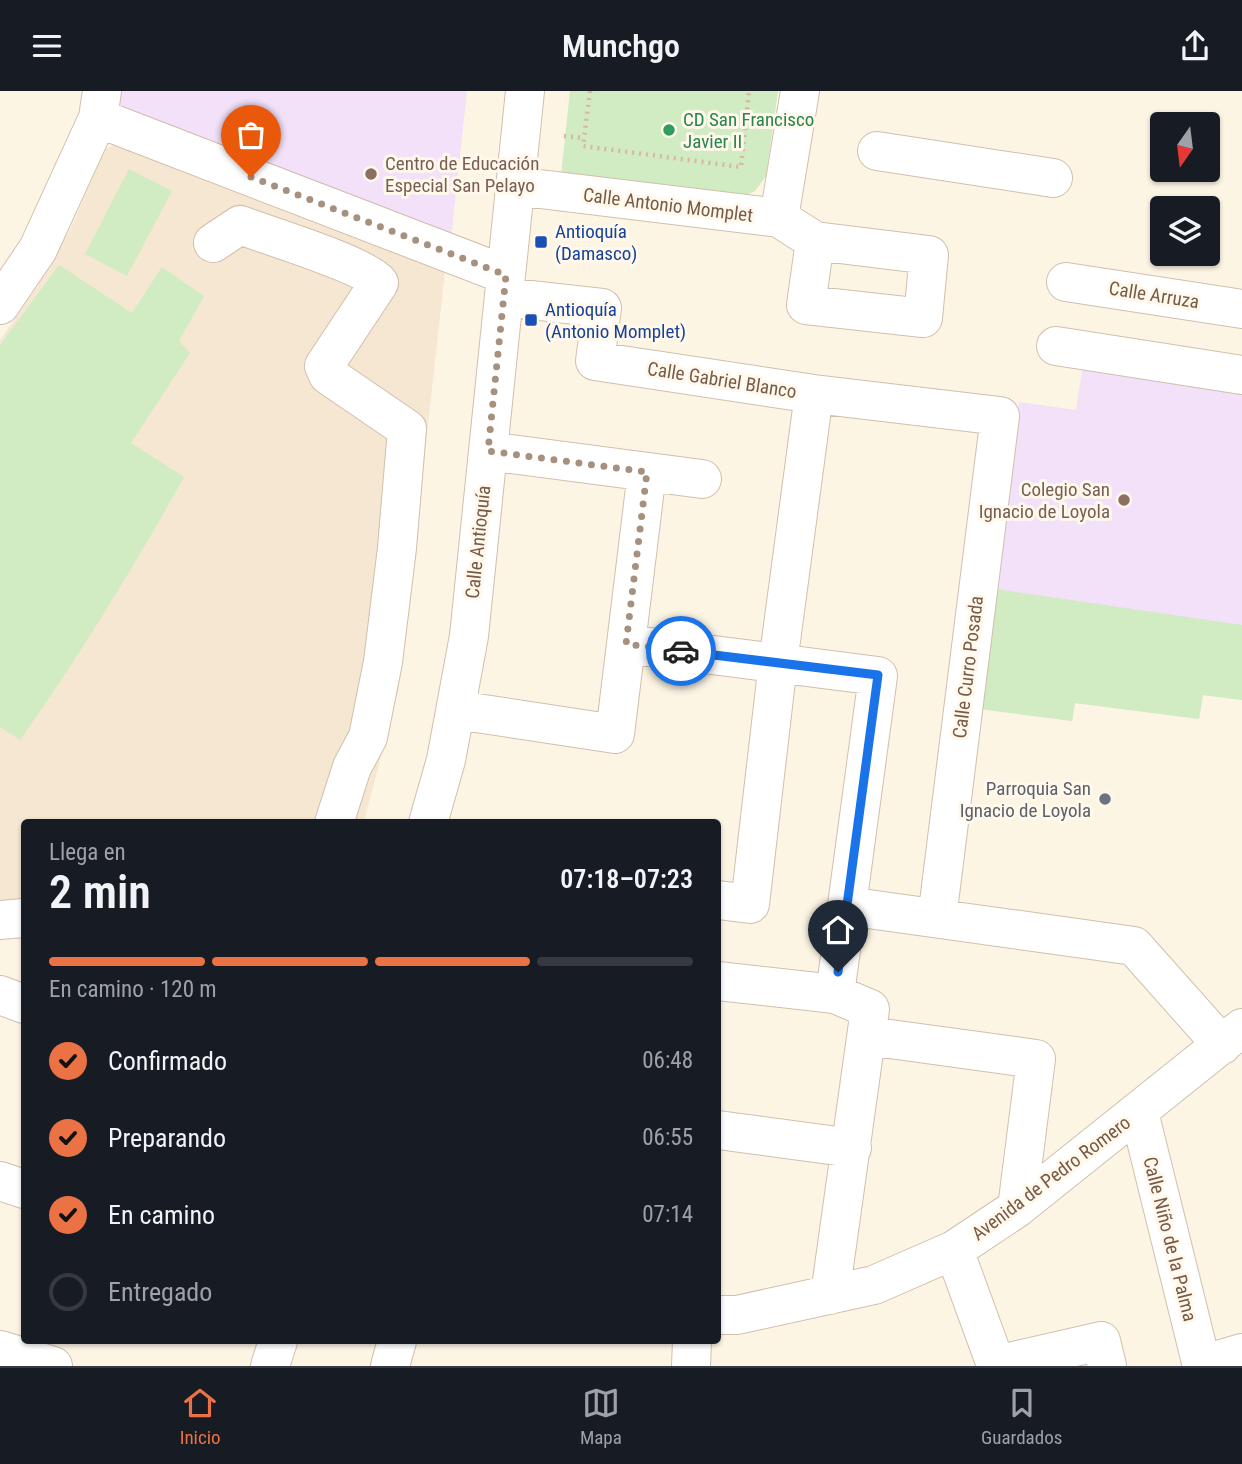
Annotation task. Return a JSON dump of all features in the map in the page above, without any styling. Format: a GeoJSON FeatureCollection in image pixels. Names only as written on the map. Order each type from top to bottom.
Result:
{"type":"FeatureCollection","features":[{"type":"Feature","properties":{"kind":"street","name":"Calle Antioquía"},"geometry":{"type":"LineString","coordinates":[[429,819],[457,710],[469,636],[525,91]]}},
{"type":"Feature","properties":{"kind":"street"},"geometry":{"type":"LineString","coordinates":[[779,218],[800,91]]}},
{"type":"Feature","properties":{"kind":"street"},"geometry":{"type":"LineString","coordinates":[[0,305],[38,249],[100,104]]}},
{"type":"Feature","properties":{"kind":"street","name":"Calle Gabriel Blanco"},"geometry":{"type":"LineString","coordinates":[[100,104],[505,286],[602,308],[595,361],[814,394],[1000,416]]}},
{"type":"Feature","properties":{"kind":"street"},"geometry":{"type":"LineString","coordinates":[[877,151],[1053,178]]}},
{"type":"Feature","properties":{"kind":"street","name":"Calle Antonio Momplet"},"geometry":{"type":"LineString","coordinates":[[515,186],[779,218],[815,241]]}},
{"type":"Feature","properties":{"kind":"street"},"geometry":{"type":"LineString","coordinates":[[213,243],[240,225],[340,262],[375,278],[379,283],[324,366],[328,375],[407,429],[396,560],[383,662],[368,737],[352,767],[335,819]]}},
{"type":"Feature","properties":{"kind":"street","name":"Calle Arruza"},"geometry":{"type":"LineString","coordinates":[[1066,282],[1242,309]]}},
{"type":"Feature","properties":{"kind":"street"},"geometry":{"type":"LineString","coordinates":[[1056,346],[1242,375]]}},
{"type":"Feature","properties":{"kind":"street"},"geometry":{"type":"LineString","coordinates":[[721,900],[750,904],[778,663],[814,394]]}},
{"type":"Feature","properties":{"kind":"street","name":"Calle Curro Posada"},"geometry":{"type":"LineString","coordinates":[[937,918],[1000,416]]}},
{"type":"Feature","properties":{"kind":"street"},"geometry":{"type":"LineString","coordinates":[[488,451],[702,479]]}},
{"type":"Feature","properties":{"kind":"street"},"geometry":{"type":"LineString","coordinates":[[457,710],[615,734],[647,472]]}},
{"type":"Feature","properties":{"kind":"street"},"geometry":{"type":"LineString","coordinates":[[626,644],[878,675],[835,994]]}},
{"type":"Feature","properties":{"kind":"street"},"geometry":{"type":"LineString","coordinates":[[847,906],[1134,946],[1232,1037]]}},
{"type":"Feature","properties":{"kind":"street"},"geometry":{"type":"LineString","coordinates":[[0,920],[21,918]]}},
{"type":"Feature","properties":{"kind":"street"},"geometry":{"type":"LineString","coordinates":[[721,981],[835,994],[870,1009],[830,1295]]}},
{"type":"Feature","properties":{"kind":"street"},"geometry":{"type":"LineString","coordinates":[[0,995],[21,1003]]}},
{"type":"Feature","properties":{"kind":"street"},"geometry":{"type":"LineString","coordinates":[[868,1036],[1036,1059],[1017,1208]]}},
{"type":"Feature","properties":{"kind":"street","name":"Avenida de Pedro Romero"},"geometry":{"type":"LineString","coordinates":[[721,1315],[737,1315],[874,1285],[954,1250],[1017,1208],[1232,1037]]}},
{"type":"Feature","properties":{"kind":"street","name":"Calle Niño de la Palma"},"geometry":{"type":"LineString","coordinates":[[1139,1112],[1202,1365]]}},
{"type":"Feature","properties":{"kind":"street"},"geometry":{"type":"LineString","coordinates":[[721,1129],[852,1148]]}},
{"type":"Feature","properties":{"kind":"street"},"geometry":{"type":"LineString","coordinates":[[0,1181],[21,1188]]}},
{"type":"Feature","properties":{"kind":"street"},"geometry":{"type":"LineString","coordinates":[[954,1250],[996,1364],[1101,1341],[1107,1366]]}},
{"type":"Feature","properties":{"kind":"street"},"geometry":{"type":"LineString","coordinates":[[61,1366],[68,1344]]}},
{"type":"Feature","properties":{"kind":"street"},"geometry":{"type":"LineString","coordinates":[[270,1366],[277,1344]]}},
{"type":"Feature","properties":{"kind":"street"},"geometry":{"type":"LineString","coordinates":[[390,1366],[396,1344]]}},
{"type":"Feature","properties":{"kind":"street"},"geometry":{"type":"LineString","coordinates":[[691,1366],[692,1344]]}},
{"type":"Feature","properties":{"kind":"street"},"geometry":{"type":"LineString","coordinates":[[0,1350],[53,1366]]}},
{"type":"Feature","properties":{"kind":"street"},"geometry":{"type":"LineString","coordinates":[[1202,1365],[1242,1353]]}},
{"type":"Feature","properties":{"kind":"path"},"geometry":{"type":"LineString","coordinates":[[590,91],[583,146],[741,167],[748,91]]}},
{"type":"Feature","properties":{"kind":"path"},"geometry":{"type":"LineString","coordinates":[[564,136],[584,138]]}},
{"type":"Feature","properties":{"kind":"shaded area","name":"Centro de Educación Especial San Pelayo"},"geometry":{"type":"Polygon","coordinates":[[[121,91],[467,91],[451,239],[118,109],[121,91]]]}},
{"type":"Feature","properties":{"kind":"shaded area"},"geometry":{"type":"Polygon","coordinates":[[[119,143],[445,271],[399,687],[365,819],[21,819],[21,934],[0,936],[0,340],[35,290],[72,226],[105,149],[119,143]]]}},
{"type":"Feature","properties":{"kind":"shaded area","name":"Colegio San Ignacio de Loyola"},"geometry":{"type":"Polygon","coordinates":[[[1083,364],[1242,385],[1242,700],[1203,695],[1199,719],[1075,703],[1072,721],[980,709],[1019,402],[1076,410],[1083,364]]]}},
{"type":"Feature","properties":{"kind":"green space","name":"CD San Francisco Javier II"},"geometry":{"type":"Polygon","coordinates":[[[570,91],[778,91],[766,176],[755,191],[742,197],[561,175],[570,91]]]}},
{"type":"Feature","properties":{"kind":"green space"},"geometry":{"type":"Polygon","coordinates":[[[129,169],[172,191],[127,276],[85,254],[129,169]]]}},
{"type":"Feature","properties":{"kind":"green space"},"geometry":{"type":"Polygon","coordinates":[[[59,265],[132,313],[162,267],[204,296],[179,341],[190,353],[131,443],[184,477],[106,610],[20,740],[0,727],[0,345],[59,265]]]}},
{"type":"Feature","properties":{"kind":"green space"},"geometry":{"type":"Polygon","coordinates":[[[995,589],[1242,625],[1242,700],[1203,695],[1199,719],[1075,703],[1072,721],[980,709],[995,589]]]}},
{"type":"Feature","properties":{"kind":"way so far"},"geometry":{"type":"LineString","coordinates":[[251,177],[506,275],[488,451],[647,472],[626,644],[681,651]]}},
{"type":"Feature","properties":{"kind":"place","name":"CD San Francisco Javier II"},"geometry":{"type":"Point","coordinates":[669,130]}},
{"type":"Feature","properties":{"kind":"place","name":"Centro de Educación Especial San Pelayo"},"geometry":{"type":"Point","coordinates":[371,174]}},
{"type":"Feature","properties":{"kind":"place","name":"Antioquía (Damasco)"},"geometry":{"type":"Point","coordinates":[541,242]}},
{"type":"Feature","properties":{"kind":"place","name":"Antioquía (Antonio Momplet)"},"geometry":{"type":"Point","coordinates":[531,320]}},
{"type":"Feature","properties":{"kind":"place","name":"Colegio San Ignacio de Loyola"},"geometry":{"type":"Point","coordinates":[1124,500]}},
{"type":"Feature","properties":{"kind":"place","name":"Parroquia San Ignacio de Loyola"},"geometry":{"type":"Point","coordinates":[1105,799]}},
{"type":"Feature","properties":{"kind":"route"},"geometry":{"type":"LineString","coordinates":[[681,651],[878,675],[838,972]]}}]}
